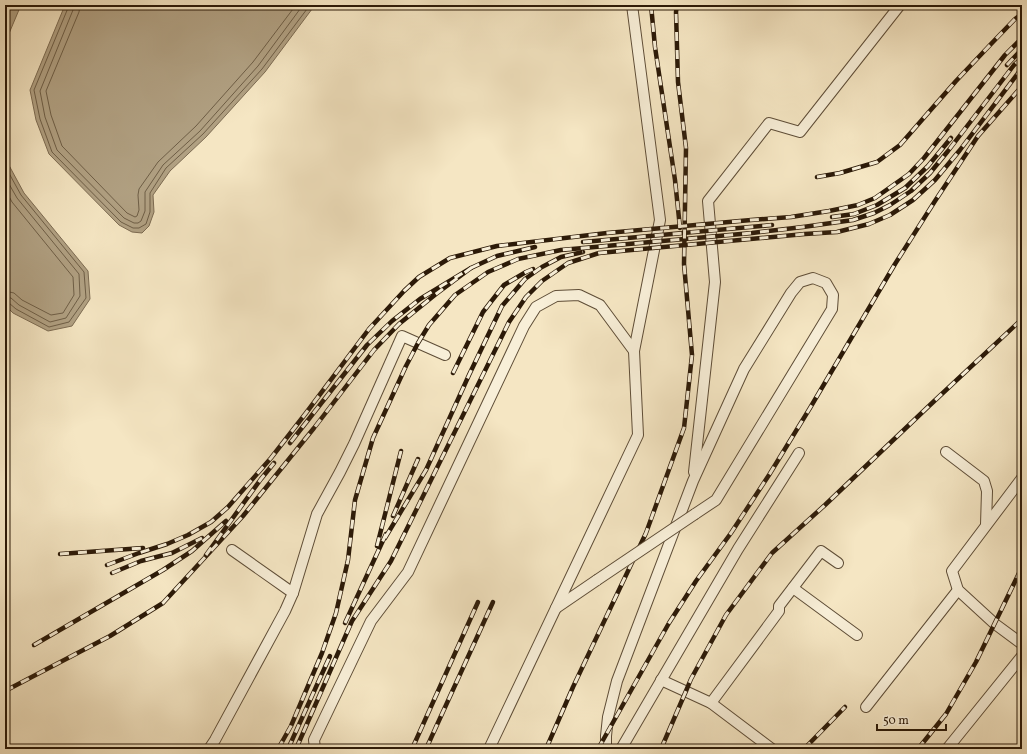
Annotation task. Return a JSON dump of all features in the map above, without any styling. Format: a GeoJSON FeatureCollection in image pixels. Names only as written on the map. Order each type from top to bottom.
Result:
{"type":"FeatureCollection","features":[{"type":"Feature","properties":{"kind":"lane"},"geometry":{"type":"LineString","coordinates":[[489,749],[638,436],[634,351],[660,220],[632,5]]}},
{"type":"Feature","properties":{"kind":"lane"},"geometry":{"type":"LineString","coordinates":[[693,482],[714,282],[708,201],[769,123],[800,132],[900,5]]}},
{"type":"Feature","properties":{"kind":"lane"},"geometry":{"type":"LineString","coordinates":[[556,608],[598,580],[695,514],[716,500],[832,309],[833,295],[826,283],[813,278],[800,282],[744,369],[693,482],[617,681],[608,717],[606,749]]}},
{"type":"Feature","properties":{"kind":"lane"},"geometry":{"type":"LineString","coordinates":[[315,749],[314,740],[371,621],[408,572],[524,326],[536,307],[556,296],[579,295],[600,305],[634,351]]}},
{"type":"Feature","properties":{"kind":"lane"},"geometry":{"type":"LineString","coordinates":[[209,749],[286,611],[317,514],[354,444],[402,336],[445,355]]}},
{"type":"Feature","properties":{"kind":"lane"},"geometry":{"type":"LineString","coordinates":[[946,452],[984,481],[988,491],[986,525]]}},
{"type":"Feature","properties":{"kind":"lane"},"geometry":{"type":"LineString","coordinates":[[621,749],[738,549],[799,453]]}},
{"type":"Feature","properties":{"kind":"lane"},"geometry":{"type":"LineString","coordinates":[[1022,478],[952,571],[958,590],[995,624],[1022,644]]}},
{"type":"Feature","properties":{"kind":"lane"},"geometry":{"type":"LineString","coordinates":[[232,550],[293,593]]}},
{"type":"Feature","properties":{"kind":"lane"},"geometry":{"type":"LineString","coordinates":[[711,703],[779,611],[779,606],[821,551],[838,563]]}},
{"type":"Feature","properties":{"kind":"lane"},"geometry":{"type":"LineString","coordinates":[[793,588],[857,635]]}},
{"type":"Feature","properties":{"kind":"lane"},"geometry":{"type":"LineString","coordinates":[[866,707],[958,590]]}},
{"type":"Feature","properties":{"kind":"lane"},"geometry":{"type":"LineString","coordinates":[[947,749],[1022,656]]}},
{"type":"Feature","properties":{"kind":"lane"},"geometry":{"type":"LineString","coordinates":[[661,680],[711,703],[772,749]]}},
{"type":"Feature","properties":{"kind":"water"},"geometry":{"type":"Polygon","coordinates":[[[5,5],[21,5],[5,43],[5,5]]]}},
{"type":"Feature","properties":{"kind":"water"},"geometry":{"type":"Polygon","coordinates":[[[65,5],[315,5],[265,72],[206,137],[170,171],[153,195],[154,212],[149,226],[142,233],[132,232],[119,225],[49,154],[36,120],[30,90],[65,5]]]}},
{"type":"Feature","properties":{"kind":"water"},"geometry":{"type":"Polygon","coordinates":[[[5,158],[24,193],[88,271],[90,299],[72,326],[48,331],[13,313],[5,305],[5,158]]]}},
{"type":"Feature","properties":{"kind":"railway"},"geometry":{"type":"LineString","coordinates":[[651,5],[655,47],[675,180],[680,228]]}},
{"type":"Feature","properties":{"kind":"railway"},"geometry":{"type":"LineString","coordinates":[[546,749],[573,687],[646,533],[684,428],[692,355],[684,264],[686,148],[678,82],[677,5]]}},
{"type":"Feature","properties":{"kind":"railway"},"geometry":{"type":"LineString","coordinates":[[817,177],[840,173],[877,162],[900,145],[956,81],[1015,19],[1022,14]]}},
{"type":"Feature","properties":{"kind":"railway"},"geometry":{"type":"LineString","coordinates":[[107,565],[188,535],[211,522],[228,507],[271,458],[369,329],[419,277],[450,258],[497,246],[607,233],[791,217],[858,205],[875,198],[909,174],[924,158],[1005,55],[1022,38]]}},
{"type":"Feature","properties":{"kind":"railway"},"geometry":{"type":"LineString","coordinates":[[1007,65],[1022,49]]}},
{"type":"Feature","properties":{"kind":"railway"},"geometry":{"type":"LineString","coordinates":[[278,749],[291,726],[322,653],[336,613],[348,560],[355,500],[373,438],[418,343],[429,325],[455,295],[488,272],[518,259],[561,250],[803,227],[853,220],[874,213],[890,205],[911,191],[930,173],[1014,65],[1022,58]]}},
{"type":"Feature","properties":{"kind":"railway"},"geometry":{"type":"LineString","coordinates":[[296,749],[352,621],[391,561],[509,322],[526,297],[542,281],[568,263],[599,253],[837,232],[869,224],[890,215],[913,200],[935,180],[960,150],[1022,68]]}},
{"type":"Feature","properties":{"kind":"railway"},"geometry":{"type":"LineString","coordinates":[[598,749],[669,623],[769,475],[895,264],[935,201],[978,136],[1022,86]]}},
{"type":"Feature","properties":{"kind":"railway"},"geometry":{"type":"LineString","coordinates":[[832,217],[854,214],[877,205],[905,188],[928,166],[951,138]]}},
{"type":"Feature","properties":{"kind":"railway"},"geometry":{"type":"LineString","coordinates":[[583,242],[772,225]]}},
{"type":"Feature","properties":{"kind":"railway"},"geometry":{"type":"LineString","coordinates":[[471,268],[497,256],[535,247]]}},
{"type":"Feature","properties":{"kind":"railway"},"geometry":{"type":"LineString","coordinates":[[385,538],[426,470],[502,306],[525,279],[542,267],[561,257],[583,252]]}},
{"type":"Feature","properties":{"kind":"railway"},"geometry":{"type":"LineString","coordinates":[[5,691],[110,636],[163,603],[243,516],[314,428],[374,350],[399,324],[471,268],[420,299],[392,321],[367,345],[290,443]]}},
{"type":"Feature","properties":{"kind":"railway"},"geometry":{"type":"LineString","coordinates":[[453,373],[483,312],[504,285],[533,269]]}},
{"type":"Feature","properties":{"kind":"railway"},"geometry":{"type":"LineString","coordinates":[[661,749],[691,679],[726,615],[772,553],[1022,319]]}},
{"type":"Feature","properties":{"kind":"railway"},"geometry":{"type":"LineString","coordinates":[[377,546],[401,451]]}},
{"type":"Feature","properties":{"kind":"railway"},"geometry":{"type":"LineString","coordinates":[[393,516],[418,459]]}},
{"type":"Feature","properties":{"kind":"railway"},"geometry":{"type":"LineString","coordinates":[[206,555],[274,463]]}},
{"type":"Feature","properties":{"kind":"railway"},"geometry":{"type":"LineString","coordinates":[[34,645],[163,570],[192,551],[226,521]]}},
{"type":"Feature","properties":{"kind":"railway"},"geometry":{"type":"LineString","coordinates":[[345,623],[386,534]]}},
{"type":"Feature","properties":{"kind":"railway"},"geometry":{"type":"LineString","coordinates":[[112,573],[141,561],[172,553],[202,538]]}},
{"type":"Feature","properties":{"kind":"railway"},"geometry":{"type":"LineString","coordinates":[[60,554],[143,548]]}},
{"type":"Feature","properties":{"kind":"railway"},"geometry":{"type":"LineString","coordinates":[[918,749],[946,714],[976,662],[1022,567]]}},
{"type":"Feature","properties":{"kind":"railway"},"geometry":{"type":"LineString","coordinates":[[412,749],[478,602]]}},
{"type":"Feature","properties":{"kind":"railway"},"geometry":{"type":"LineString","coordinates":[[426,749],[493,602]]}},
{"type":"Feature","properties":{"kind":"railway"},"geometry":{"type":"LineString","coordinates":[[288,749],[330,656]]}},
{"type":"Feature","properties":{"kind":"railway"},"geometry":{"type":"LineString","coordinates":[[804,749],[845,707]]}},
{"type":"Feature","properties":{"kind":"railway"},"geometry":{"type":"LineString","coordinates":[[1018,749],[1022,745]]}}]}
